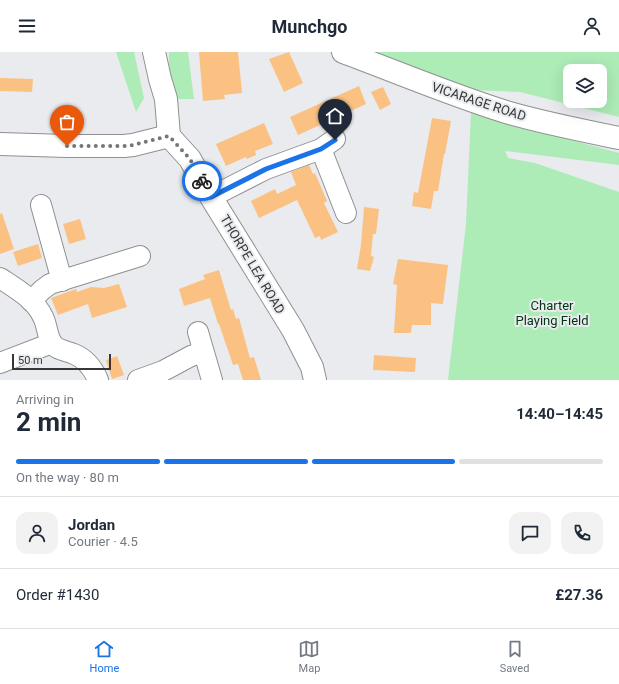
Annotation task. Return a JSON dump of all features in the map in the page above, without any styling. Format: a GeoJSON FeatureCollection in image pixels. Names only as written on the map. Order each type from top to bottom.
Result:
{"type":"FeatureCollection","features":[{"type":"Feature","properties":{"kind":"main road"},"geometry":{"type":"LineString","coordinates":[[0,144],[124,146],[169,136],[166,99],[154,52]]}},
{"type":"Feature","properties":{"kind":"main road","name":"VICARAGE ROAD"},"geometry":{"type":"LineString","coordinates":[[343,52],[506,112],[543,122],[619,138]]}},
{"type":"Feature","properties":{"kind":"main road","name":"THORPE LEA ROAD"},"geometry":{"type":"LineString","coordinates":[[169,136],[190,159],[211,197],[293,330],[312,367],[315,380]]}},
{"type":"Feature","properties":{"kind":"street"},"geometry":{"type":"LineString","coordinates":[[211,197],[266,169],[328,144],[346,213]]}},
{"type":"Feature","properties":{"kind":"street"},"geometry":{"type":"LineString","coordinates":[[41,205],[62,281]]}},
{"type":"Feature","properties":{"kind":"street"},"geometry":{"type":"LineString","coordinates":[[31,302],[50,284],[140,256]]}},
{"type":"Feature","properties":{"kind":"street"},"geometry":{"type":"LineString","coordinates":[[0,278],[38,308],[43,316],[52,343],[60,349],[75,354],[89,363],[98,380]]}},
{"type":"Feature","properties":{"kind":"street"},"geometry":{"type":"LineString","coordinates":[[198,332],[212,380]]}},
{"type":"Feature","properties":{"kind":"street"},"geometry":{"type":"LineString","coordinates":[[0,363],[52,343]]}},
{"type":"Feature","properties":{"kind":"street"},"geometry":{"type":"LineString","coordinates":[[138,380],[163,371],[191,356],[203,352]]}},
{"type":"Feature","properties":{"kind":"green space"},"geometry":{"type":"Polygon","coordinates":[[[116,52],[134,52],[144,98],[136,112],[116,52]]]}},
{"type":"Feature","properties":{"kind":"green space"},"geometry":{"type":"Polygon","coordinates":[[[169,52],[188,52],[194,99],[178,99],[171,76],[169,52]]]}},
{"type":"Feature","properties":{"kind":"green space"},"geometry":{"type":"Polygon","coordinates":[[[373,52],[619,52],[619,117],[583,108],[607,108],[607,64],[563,64],[563,103],[520,92],[470,90],[373,52]]]}},
{"type":"Feature","properties":{"kind":"green space","name":"Charter Playing Field"},"geometry":{"type":"Polygon","coordinates":[[[471,113],[619,153],[619,165],[505,151],[508,158],[535,163],[619,192],[619,380],[448,380],[466,224],[471,113]]]}},
{"type":"Feature","properties":{"kind":"building"},"geometry":{"type":"Polygon","coordinates":[[[199,52],[238,52],[242,93],[224,95],[225,99],[203,101],[199,52]]]}},
{"type":"Feature","properties":{"kind":"building"},"geometry":{"type":"Polygon","coordinates":[[[289,52],[303,83],[284,92],[269,59],[289,52]]]}},
{"type":"Feature","properties":{"kind":"building"},"geometry":{"type":"Polygon","coordinates":[[[0,78],[33,79],[32,92],[0,91],[0,78]]]}},
{"type":"Feature","properties":{"kind":"building"},"geometry":{"type":"Polygon","coordinates":[[[359,86],[366,104],[298,135],[290,117],[359,86]]]}},
{"type":"Feature","properties":{"kind":"building"},"geometry":{"type":"Polygon","coordinates":[[[383,87],[391,104],[380,110],[371,92],[383,87]]]}},
{"type":"Feature","properties":{"kind":"building"},"geometry":{"type":"Polygon","coordinates":[[[432,118],[451,121],[438,191],[434,191],[431,209],[412,206],[414,192],[418,193],[432,118]]]}},
{"type":"Feature","properties":{"kind":"building"},"geometry":{"type":"Polygon","coordinates":[[[264,123],[273,144],[255,151],[256,155],[247,159],[246,157],[226,166],[216,144],[264,123]]]}},
{"type":"Feature","properties":{"kind":"building"},"geometry":{"type":"Polygon","coordinates":[[[309,165],[313,174],[315,173],[327,201],[324,203],[338,232],[321,240],[320,236],[315,238],[297,200],[259,218],[251,201],[275,189],[277,194],[296,185],[291,172],[309,165]]]}},
{"type":"Feature","properties":{"kind":"building"},"geometry":{"type":"Polygon","coordinates":[[[364,207],[379,209],[376,234],[373,234],[371,256],[374,257],[370,271],[357,269],[361,245],[364,207]]]}},
{"type":"Feature","properties":{"kind":"building"},"geometry":{"type":"Polygon","coordinates":[[[2,213],[14,249],[0,254],[0,214],[2,213]]]}},
{"type":"Feature","properties":{"kind":"building"},"geometry":{"type":"Polygon","coordinates":[[[80,219],[86,239],[69,244],[63,224],[80,219]]]}},
{"type":"Feature","properties":{"kind":"building"},"geometry":{"type":"Polygon","coordinates":[[[38,244],[42,258],[18,266],[13,252],[38,244]]]}},
{"type":"Feature","properties":{"kind":"building"},"geometry":{"type":"Polygon","coordinates":[[[398,259],[448,265],[443,304],[431,303],[431,325],[412,325],[411,333],[394,333],[397,285],[393,284],[398,259]]]}},
{"type":"Feature","properties":{"kind":"building"},"geometry":{"type":"Polygon","coordinates":[[[219,270],[231,310],[233,309],[236,319],[239,318],[250,358],[254,357],[261,380],[243,380],[238,364],[233,365],[210,298],[184,306],[179,289],[205,279],[203,275],[219,270]]]}},
{"type":"Feature","properties":{"kind":"building"},"geometry":{"type":"Polygon","coordinates":[[[119,284],[127,307],[92,318],[88,304],[58,315],[51,298],[76,289],[77,292],[91,287],[104,288],[119,284]]]}},
{"type":"Feature","properties":{"kind":"building"},"geometry":{"type":"Polygon","coordinates":[[[374,355],[416,358],[415,372],[373,370],[374,355]]]}},
{"type":"Feature","properties":{"kind":"building"},"geometry":{"type":"Polygon","coordinates":[[[117,356],[124,375],[112,379],[106,360],[117,356]]]}},
{"type":"Feature","properties":{"kind":"way so far"},"geometry":{"type":"LineString","coordinates":[[67,146],[124,146],[169,136],[190,159],[202,181]]}},
{"type":"Feature","properties":{"kind":"route"},"geometry":{"type":"LineString","coordinates":[[202,181],[211,197],[266,169],[321,149],[335,140]]}}]}
